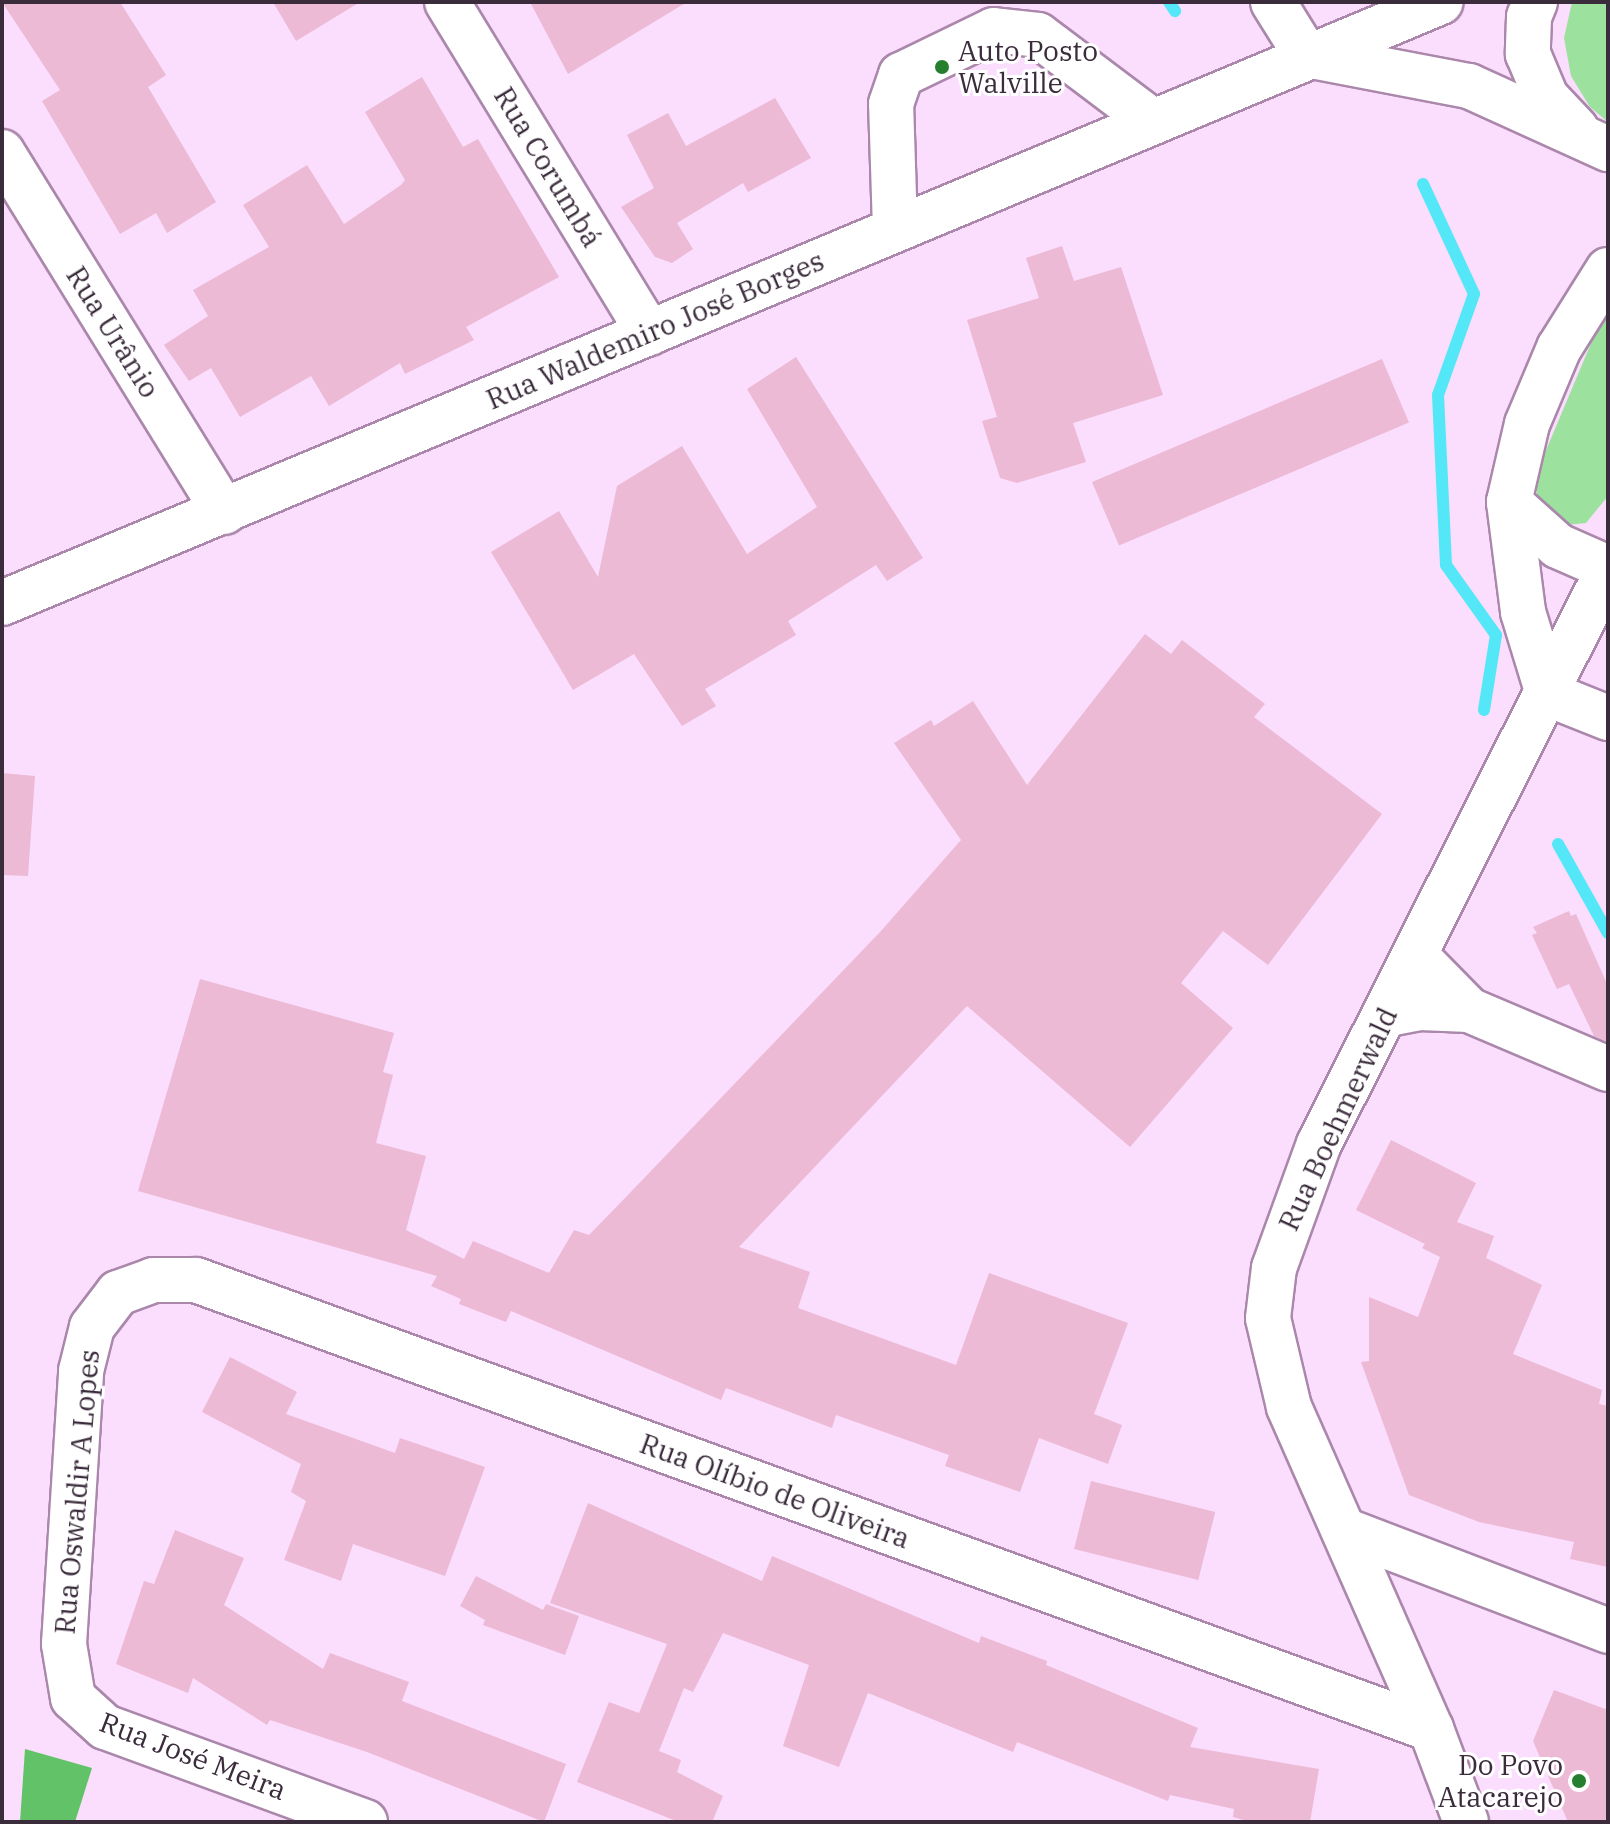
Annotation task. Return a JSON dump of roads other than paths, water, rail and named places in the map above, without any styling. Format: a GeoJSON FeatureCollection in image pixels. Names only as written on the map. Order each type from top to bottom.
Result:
{"type":"FeatureCollection","features":[{"type":"Feature","properties":{"kind":"street","name":"Rua Corumbá"},"geometry":{"type":"LineString","coordinates":[[447,2],[649,333]]}},
{"type":"Feature","properties":{"kind":"street"},"geometry":{"type":"LineString","coordinates":[[1273,2],[1306,55],[1469,86],[1595,143]]}},
{"type":"Feature","properties":{"kind":"street","name":"Rua Waldemiro José Borges"},"geometry":{"type":"LineString","coordinates":[[2,603],[1306,55],[1441,2]]}},
{"type":"Feature","properties":{"kind":"street"},"geometry":{"type":"LineString","coordinates":[[1535,2],[1529,17],[1528,54],[1546,97],[1595,143]]}},
{"type":"Feature","properties":{"kind":"street"},"geometry":{"type":"LineString","coordinates":[[895,229],[891,104],[901,75],[994,30],[1038,35],[1151,120]]}},
{"type":"Feature","properties":{"kind":"street","name":"Rua Urânio"},"geometry":{"type":"LineString","coordinates":[[2,152],[224,512]]}},
{"type":"Feature","properties":{"kind":"street"},"geometry":{"type":"LineString","coordinates":[[1608,270],[1559,348],[1537,399],[1514,465],[1509,502],[1523,612],[1548,694],[1608,718]]}},
{"type":"Feature","properties":{"kind":"street"},"geometry":{"type":"LineString","coordinates":[[1509,502],[1558,546],[1608,569]]}},
{"type":"Feature","properties":{"kind":"street","name":"Rua Boehmerwald"},"geometry":{"type":"LineString","coordinates":[[1466,1822],[1431,1729],[1289,1407],[1268,1318],[1274,1268],[1291,1210],[1384,1015],[1548,694],[1608,569]]}},
{"type":"Feature","properties":{"kind":"street"},"geometry":{"type":"LineString","coordinates":[[1415,955],[1469,1010]]}},
{"type":"Feature","properties":{"kind":"street"},"geometry":{"type":"LineString","coordinates":[[1384,1015],[1420,1008],[1469,1010],[1608,1069]]}},
{"type":"Feature","properties":{"kind":"street","name":"Rua Olíbio de Oliveira"},"geometry":{"type":"LineString","coordinates":[[118,1293],[153,1280],[196,1280],[1431,1729]]}},
{"type":"Feature","properties":{"kind":"street","name":"Rua Oswaldir A Lopes"},"geometry":{"type":"LineString","coordinates":[[73,1698],[64,1644],[81,1371],[92,1327],[118,1293]]}},
{"type":"Feature","properties":{"kind":"street"},"geometry":{"type":"LineString","coordinates":[[1344,1530],[1608,1631]]}},
{"type":"Feature","properties":{"kind":"street","name":"Rua José Meira"},"geometry":{"type":"LineString","coordinates":[[73,1698],[105,1727],[365,1822]]}},
{"type":"Feature","properties":{"kind":"waterway"},"geometry":{"type":"LineString","coordinates":[[1169,2],[1175,11]]}},
{"type":"Feature","properties":{"kind":"waterway"},"geometry":{"type":"LineString","coordinates":[[1423,184],[1474,294],[1438,395],[1446,565],[1496,635],[1484,710]]}},
{"type":"Feature","properties":{"kind":"waterway"},"geometry":{"type":"LineString","coordinates":[[1558,844],[1608,933]]}},
{"type":"Feature","properties":{"kind":"place","name":"Auto Posto Walville"},"geometry":{"type":"Point","coordinates":[942,67]}},
{"type":"Feature","properties":{"kind":"place","name":"Do Povo Atacarejo"},"geometry":{"type":"Point","coordinates":[1579,1781]}}]}
